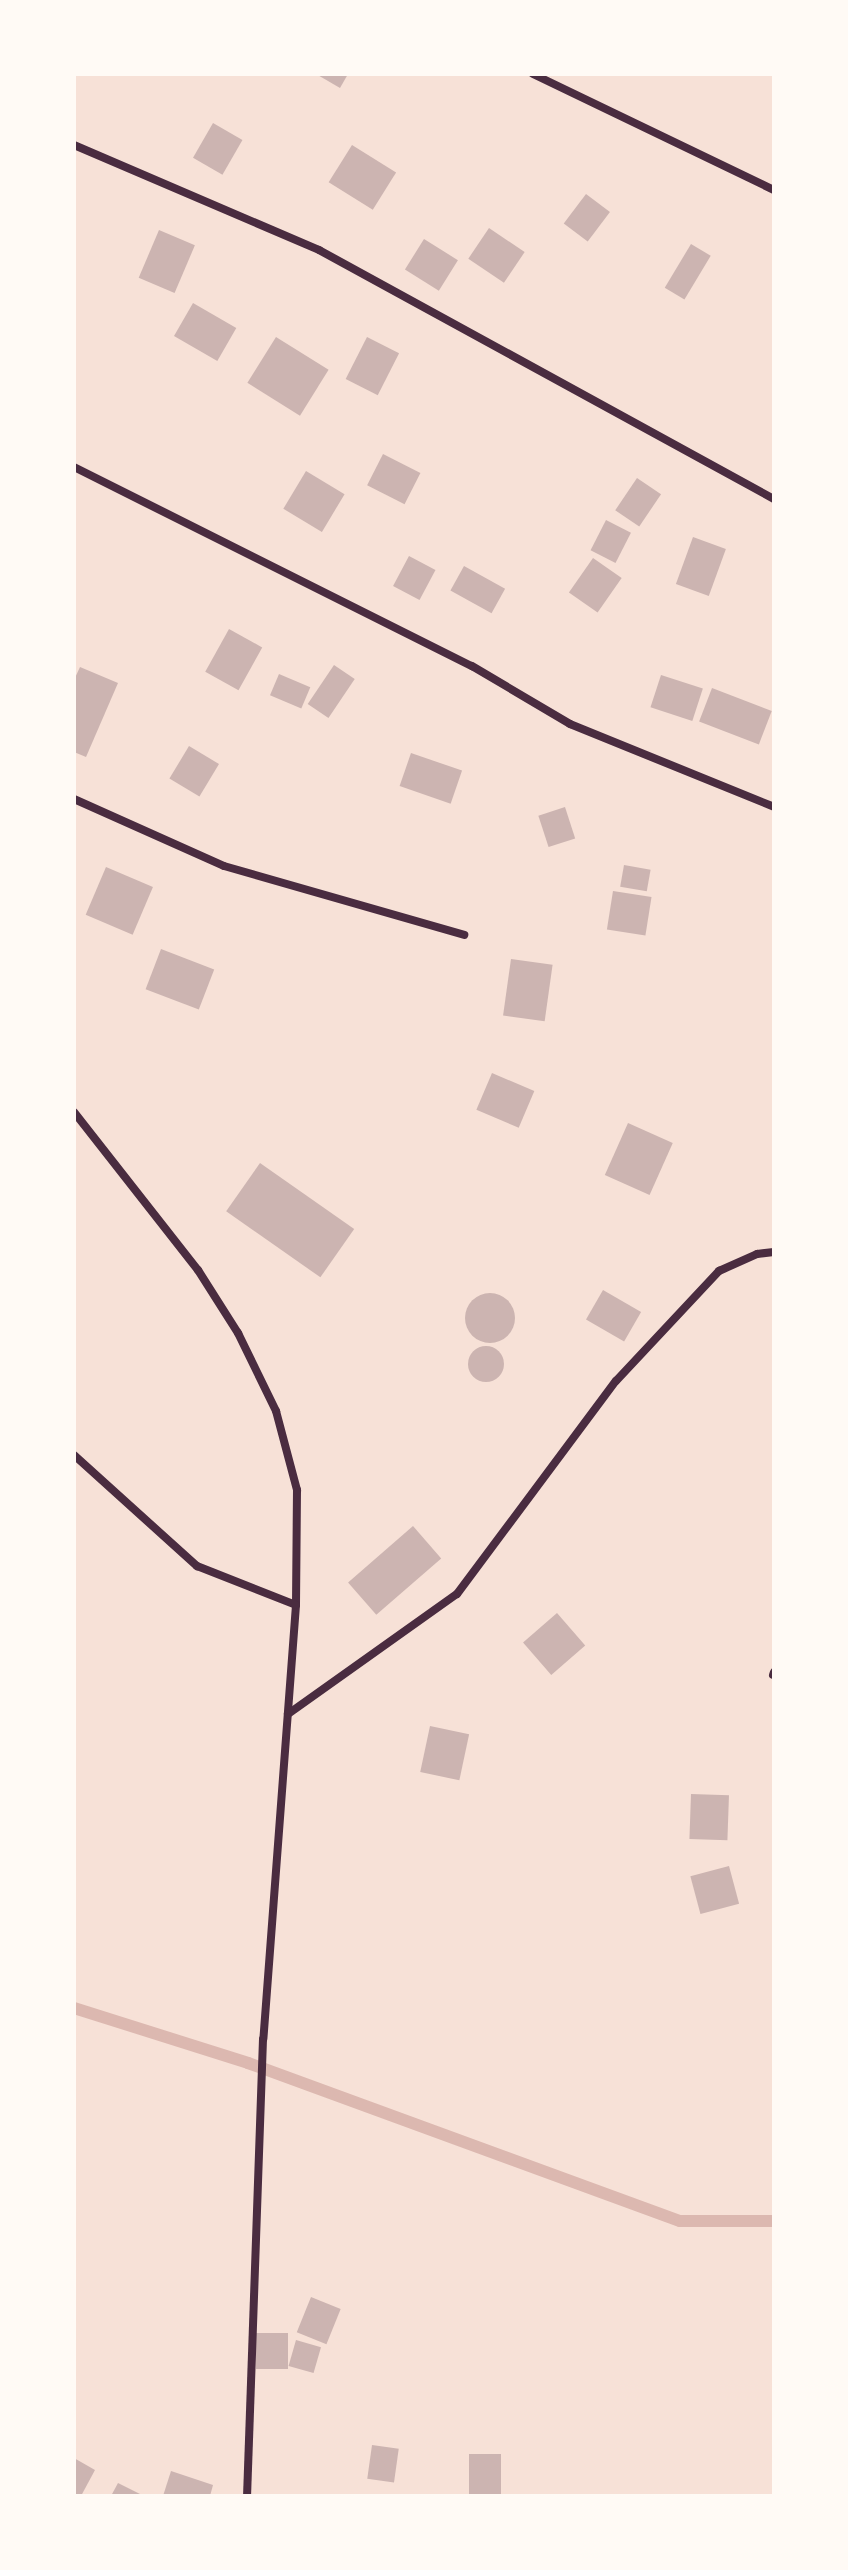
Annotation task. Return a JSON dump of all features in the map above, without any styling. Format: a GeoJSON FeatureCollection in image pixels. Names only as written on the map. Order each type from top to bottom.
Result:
{"type":"FeatureCollection","features":[{"type":"Feature","properties":{"kind":"street"},"geometry":{"type":"LineString","coordinates":[[533,74],[774,190]]}},
{"type":"Feature","properties":{"kind":"street"},"geometry":{"type":"LineString","coordinates":[[74,145],[308,244],[774,499]]}},
{"type":"Feature","properties":{"kind":"street"},"geometry":{"type":"LineString","coordinates":[[74,467],[472,666],[570,724],[774,807]]}},
{"type":"Feature","properties":{"kind":"street"},"geometry":{"type":"LineString","coordinates":[[74,799],[224,866],[464,935]]}},
{"type":"Feature","properties":{"kind":"street"},"geometry":{"type":"LineString","coordinates":[[74,1112],[198,1270],[238,1333],[276,1411],[297,1490],[296,1605],[263,2039],[247,2496]]}},
{"type":"Feature","properties":{"kind":"street"},"geometry":{"type":"LineString","coordinates":[[288,1714],[457,1594],[616,1381],[719,1271],[757,1254],[774,1252]]}},
{"type":"Feature","properties":{"kind":"street"},"geometry":{"type":"LineString","coordinates":[[74,1455],[197,1566],[296,1605]]}},
{"type":"Feature","properties":{"kind":"building"},"geometry":{"type":"Polygon","coordinates":[[[316,74],[348,74],[340,88],[316,74]]]}},
{"type":"Feature","properties":{"kind":"building"},"geometry":{"type":"Polygon","coordinates":[[[213,123],[242,140],[222,175],[193,158],[213,123]]]}},
{"type":"Feature","properties":{"kind":"building"},"geometry":{"type":"Polygon","coordinates":[[[352,145],[396,173],[373,210],[329,182],[352,145]]]}},
{"type":"Feature","properties":{"kind":"building"},"geometry":{"type":"Polygon","coordinates":[[[586,194],[610,212],[588,242],[564,224],[586,194]]]}},
{"type":"Feature","properties":{"kind":"building"},"geometry":{"type":"Polygon","coordinates":[[[489,228],[525,252],[504,283],[468,259],[489,228]]]}},
{"type":"Feature","properties":{"kind":"building"},"geometry":{"type":"Polygon","coordinates":[[[159,230],[195,245],[175,293],[139,278],[159,230]]]}},
{"type":"Feature","properties":{"kind":"building"},"geometry":{"type":"Polygon","coordinates":[[[424,239],[458,260],[439,291],[405,270],[424,239]]]}},
{"type":"Feature","properties":{"kind":"building"},"geometry":{"type":"Polygon","coordinates":[[[691,244],[711,256],[684,300],[665,288],[691,244]]]}},
{"type":"Feature","properties":{"kind":"building"},"geometry":{"type":"Polygon","coordinates":[[[193,303],[236,328],[217,361],[174,336],[193,303]]]}},
{"type":"Feature","properties":{"kind":"building"},"geometry":{"type":"Polygon","coordinates":[[[276,337],[329,370],[300,416],[247,383],[276,337]]]}},
{"type":"Feature","properties":{"kind":"building"},"geometry":{"type":"Polygon","coordinates":[[[367,337],[399,353],[378,395],[346,379],[367,337]]]}},
{"type":"Feature","properties":{"kind":"building"},"geometry":{"type":"Polygon","coordinates":[[[383,454],[420,473],[405,504],[367,485],[383,454]]]}},
{"type":"Feature","properties":{"kind":"building"},"geometry":{"type":"Polygon","coordinates":[[[306,471],[345,494],[322,532],[283,509],[306,471]]]}},
{"type":"Feature","properties":{"kind":"building"},"geometry":{"type":"Polygon","coordinates":[[[637,478],[661,494],[639,527],[615,510],[637,478]]]}},
{"type":"Feature","properties":{"kind":"building"},"geometry":{"type":"Polygon","coordinates":[[[606,520],[631,533],[616,563],[591,550],[606,520]]]}},
{"type":"Feature","properties":{"kind":"building"},"geometry":{"type":"Polygon","coordinates":[[[693,537],[726,549],[709,596],[676,584],[693,537]]]}},
{"type":"Feature","properties":{"kind":"building"},"geometry":{"type":"Polygon","coordinates":[[[409,556],[435,570],[420,600],[393,586],[409,556]]]}},
{"type":"Feature","properties":{"kind":"building"},"geometry":{"type":"Polygon","coordinates":[[[593,558],[622,578],[598,612],[569,592],[593,558]]]}},
{"type":"Feature","properties":{"kind":"building"},"geometry":{"type":"Polygon","coordinates":[[[464,566],[505,589],[492,613],[450,590],[464,566]]]}},
{"type":"Feature","properties":{"kind":"building"},"geometry":{"type":"Polygon","coordinates":[[[229,629],[262,647],[238,690],[205,672],[229,629]]]}},
{"type":"Feature","properties":{"kind":"building"},"geometry":{"type":"Polygon","coordinates":[[[334,665],[355,679],[328,718],[308,704],[334,665]]]}},
{"type":"Feature","properties":{"kind":"building"},"geometry":{"type":"Polygon","coordinates":[[[80,667],[118,683],[86,757],[74,752],[74,680],[80,667]]]}},
{"type":"Feature","properties":{"kind":"building"},"geometry":{"type":"Polygon","coordinates":[[[279,674],[310,687],[301,708],[270,695],[279,674]]]}},
{"type":"Feature","properties":{"kind":"building"},"geometry":{"type":"Polygon","coordinates":[[[661,675],[703,689],[692,721],[650,707],[661,675]]]}},
{"type":"Feature","properties":{"kind":"building"},"geometry":{"type":"Polygon","coordinates":[[[712,688],[772,711],[759,745],[699,722],[712,688]]]}},
{"type":"Feature","properties":{"kind":"building"},"geometry":{"type":"Polygon","coordinates":[[[189,746],[219,764],[199,797],[169,779],[189,746]]]}},
{"type":"Feature","properties":{"kind":"building"},"geometry":{"type":"Polygon","coordinates":[[[411,753],[462,771],[451,804],[400,786],[411,753]]]}},
{"type":"Feature","properties":{"kind":"building"},"geometry":{"type":"Polygon","coordinates":[[[565,807],[575,838],[549,847],[538,816],[565,807]]]}},
{"type":"Feature","properties":{"kind":"building"},"geometry":{"type":"Polygon","coordinates":[[[624,865],[651,870],[647,891],[620,887],[624,865]]]}},
{"type":"Feature","properties":{"kind":"building"},"geometry":{"type":"Polygon","coordinates":[[[106,867],[153,887],[133,935],[86,915],[106,867]]]}},
{"type":"Feature","properties":{"kind":"building"},"geometry":{"type":"Polygon","coordinates":[[[613,891],[652,897],[645,936],[607,930],[613,891]]]}},
{"type":"Feature","properties":{"kind":"building"},"geometry":{"type":"Polygon","coordinates":[[[161,949],[214,969],[199,1010],[146,989],[161,949]]]}},
{"type":"Feature","properties":{"kind":"building"},"geometry":{"type":"Polygon","coordinates":[[[511,959],[553,965],[545,1021],[503,1015],[511,959]]]}},
{"type":"Feature","properties":{"kind":"building"},"geometry":{"type":"Polygon","coordinates":[[[492,1073],[534,1091],[519,1128],[476,1110],[492,1073]]]}},
{"type":"Feature","properties":{"kind":"building"},"geometry":{"type":"Polygon","coordinates":[[[628,1123],[673,1143],[650,1195],[605,1175],[628,1123]]]}},
{"type":"Feature","properties":{"kind":"building"},"geometry":{"type":"Polygon","coordinates":[[[260,1163],[354,1229],[320,1277],[226,1211],[260,1163]]]}},
{"type":"Feature","properties":{"kind":"building"},"geometry":{"type":"Polygon","coordinates":[[[603,1290],[641,1312],[624,1341],[586,1319],[603,1290]]]}},
{"type":"Feature","properties":{"kind":"building"},"geometry":{"type":"Polygon","coordinates":[[[490,1293],[508,1300],[515,1318],[508,1336],[490,1343],[472,1336],[465,1318],[472,1300],[490,1293]]]}},
{"type":"Feature","properties":{"kind":"building"},"geometry":{"type":"Polygon","coordinates":[[[486,1346],[499,1351],[504,1364],[499,1377],[486,1382],[473,1377],[468,1364],[473,1351],[486,1346]]]}},
{"type":"Feature","properties":{"kind":"building"},"geometry":{"type":"Polygon","coordinates":[[[413,1526],[441,1558],[376,1615],[348,1582],[413,1526]]]}},
{"type":"Feature","properties":{"kind":"building"},"geometry":{"type":"Polygon","coordinates":[[[557,1613],[585,1645],[551,1675],[523,1643],[557,1613]]]}},
{"type":"Feature","properties":{"kind":"building"},"geometry":{"type":"Polygon","coordinates":[[[430,1726],[469,1734],[459,1780],[420,1772],[430,1726]]]}},
{"type":"Feature","properties":{"kind":"building"},"geometry":{"type":"Polygon","coordinates":[[[691,1794],[729,1795],[727,1840],[689,1839],[691,1794]]]}},
{"type":"Feature","properties":{"kind":"building"},"geometry":{"type":"Polygon","coordinates":[[[729,1866],[739,1904],[700,1914],[690,1876],[729,1866]]]}},
{"type":"Feature","properties":{"kind":"building"},"geometry":{"type":"Polygon","coordinates":[[[311,2297],[341,2309],[326,2344],[297,2332],[311,2297]]]}},
{"type":"Feature","properties":{"kind":"building"},"geometry":{"type":"Polygon","coordinates":[[[256,2333],[288,2333],[288,2369],[256,2369],[256,2333]]]}},
{"type":"Feature","properties":{"kind":"building"},"geometry":{"type":"Polygon","coordinates":[[[296,2340],[321,2347],[314,2373],[289,2366],[296,2340]]]}},
{"type":"Feature","properties":{"kind":"building"},"geometry":{"type":"Polygon","coordinates":[[[372,2445],[399,2449],[394,2482],[367,2479],[372,2445]]]}},
{"type":"Feature","properties":{"kind":"building"},"geometry":{"type":"Polygon","coordinates":[[[469,2454],[501,2454],[501,2496],[469,2496],[469,2454]]]}},
{"type":"Feature","properties":{"kind":"building"},"geometry":{"type":"Polygon","coordinates":[[[74,2458],[95,2470],[81,2496],[74,2496],[74,2458]]]}},
{"type":"Feature","properties":{"kind":"building"},"geometry":{"type":"Polygon","coordinates":[[[171,2471],[213,2485],[210,2496],[163,2496],[171,2471]]]}},
{"type":"Feature","properties":{"kind":"building"},"geometry":{"type":"Polygon","coordinates":[[[118,2483],[144,2496],[111,2496],[118,2483]]]}},
{"type":"Feature","properties":{"kind":"waterway"},"geometry":{"type":"LineString","coordinates":[[74,2008],[248,2063],[680,2221],[774,2221]]}}]}
